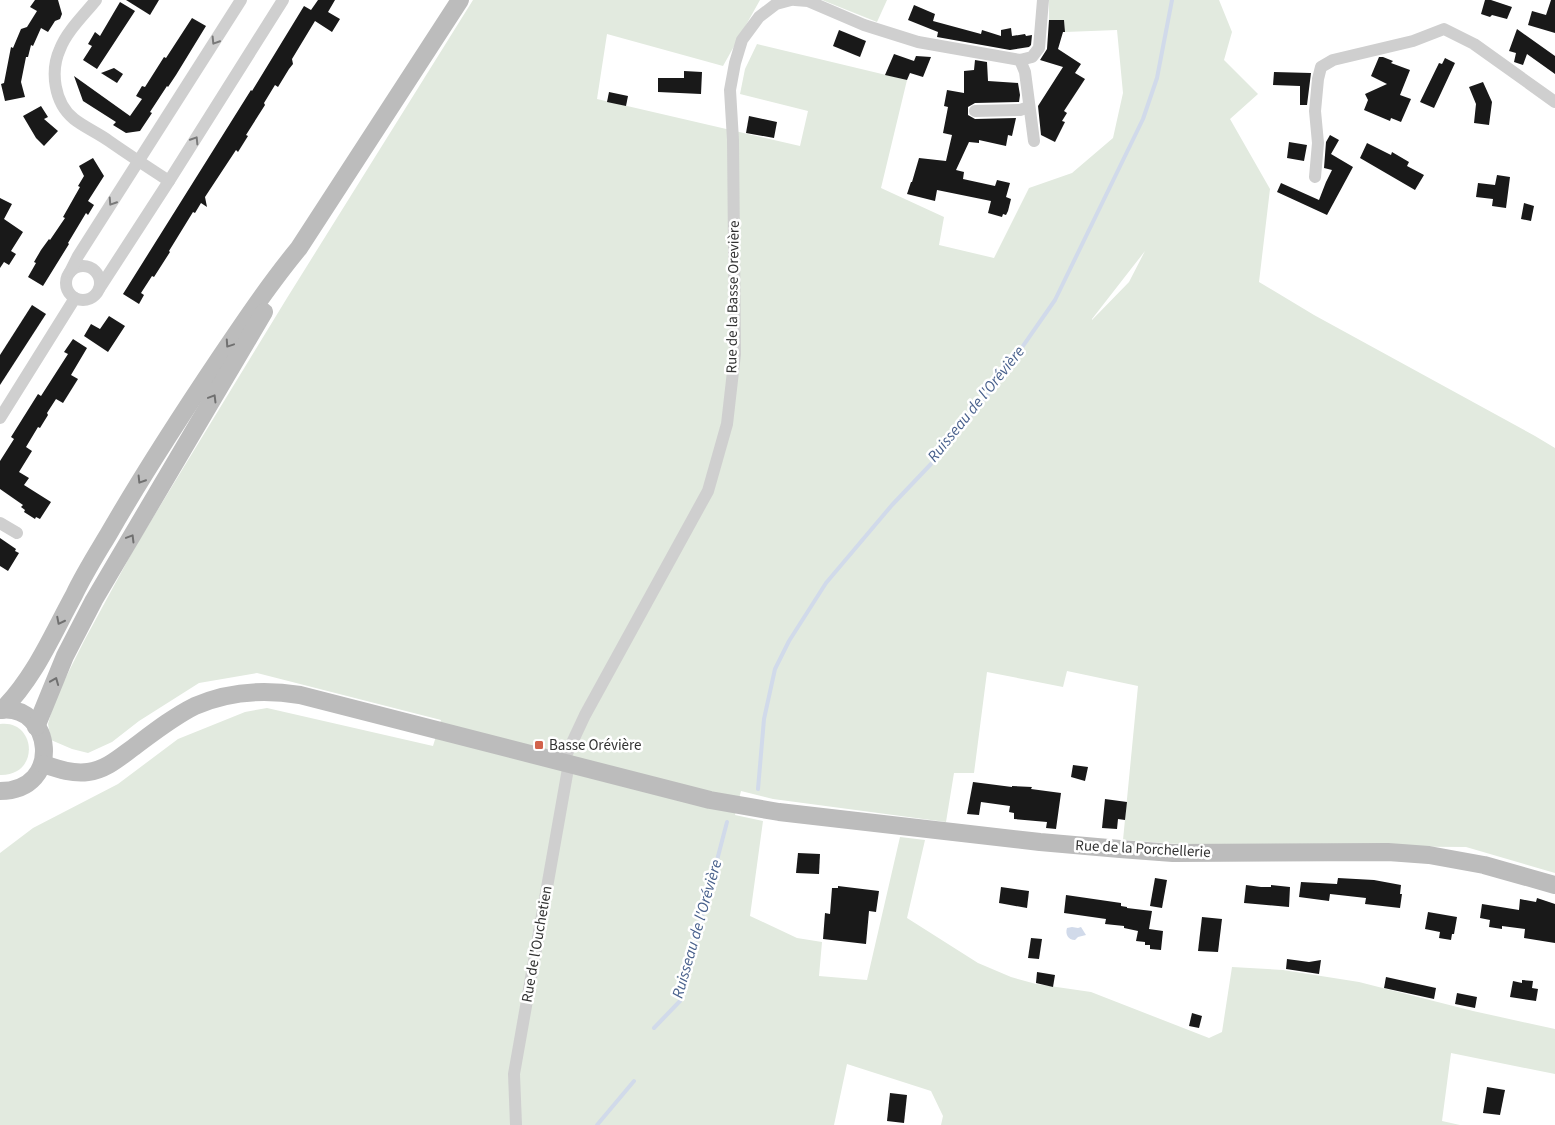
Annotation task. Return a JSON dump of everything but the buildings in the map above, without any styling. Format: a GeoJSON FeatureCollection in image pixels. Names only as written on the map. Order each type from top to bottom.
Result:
{"type":"FeatureCollection","features":[{"type":"Feature","properties":{"kind":"main road"},"geometry":{"type":"LineString","coordinates":[[412,76],[438,13],[446,0]]}},
{"type":"Feature","properties":{"kind":"main road"},"geometry":{"type":"LineString","coordinates":[[1,710],[27,682],[46,651],[74,594],[118,518],[194,395],[272,281],[299,248],[460,0]]}},
{"type":"Feature","properties":{"kind":"main road"},"geometry":{"type":"LineString","coordinates":[[36,726],[65,656],[94,600],[287,273],[299,248]]}},
{"type":"Feature","properties":{"kind":"main road","name":"Rue de la Porchellerie"},"geometry":{"type":"LineString","coordinates":[[43,764],[63,771],[95,771],[117,759],[168,722],[209,700],[233,694],[261,691],[281,692],[300,695],[729,804],[779,812],[1012,839],[1164,853],[1388,852],[1429,855],[1484,865],[1555,885]]}},
{"type":"Feature","properties":{"kind":"main road"},"geometry":{"type":"LineString","coordinates":[[1,710],[12,710],[30,719],[44,741],[43,764],[34,778],[23,787],[2,794]]}},
{"type":"Feature","properties":{"kind":"street"},"geometry":{"type":"LineString","coordinates":[[96,0],[70,32],[60,48],[55,64],[56,91],[63,106],[72,118],[169,181]]}},
{"type":"Feature","properties":{"kind":"street"},"geometry":{"type":"LineString","coordinates":[[241,0],[78,256],[66,280],[69,293],[75,298],[89,299],[95,295],[283,0]]}},
{"type":"Feature","properties":{"kind":"street","name":"Rue de la Basse Orevière"},"geometry":{"type":"LineString","coordinates":[[566,762],[585,715],[708,491],[727,424],[735,354],[733,140],[730,90],[742,40],[759,17],[776,4],[793,0],[808,1],[864,24],[918,42],[1020,60]]}},
{"type":"Feature","properties":{"kind":"street"},"geometry":{"type":"LineString","coordinates":[[1034,141],[1025,72],[1020,60],[1032,57],[1039,48],[1042,0]]}},
{"type":"Feature","properties":{"kind":"street"},"geometry":{"type":"LineString","coordinates":[[1315,177],[1318,143],[1315,111],[1318,79],[1320,67],[1334,60],[1413,41],[1444,29],[1474,44],[1555,102]]}},
{"type":"Feature","properties":{"kind":"street"},"geometry":{"type":"LineString","coordinates":[[975,110],[1020,110],[1029,107]]}},
{"type":"Feature","properties":{"kind":"street"},"geometry":{"type":"LineString","coordinates":[[70,272],[80,267],[86,266],[91,268],[99,277],[99,289]]}},
{"type":"Feature","properties":{"kind":"street"},"geometry":{"type":"LineString","coordinates":[[0,418],[75,298]]}},
{"type":"Feature","properties":{"kind":"street"},"geometry":{"type":"LineString","coordinates":[[0,523],[17,533]]}},
{"type":"Feature","properties":{"kind":"street","name":"Rue de l'Ouchetien"},"geometry":{"type":"LineString","coordinates":[[516,1125],[514,1074],[566,762]]}},
{"type":"Feature","properties":{"kind":"shaded area"},"geometry":{"type":"Polygon","coordinates":[[[473,0],[760,0],[723,66],[607,34],[597,99],[800,146],[808,111],[740,94],[745,69],[757,44],[907,80],[881,188],[944,217],[939,245],[994,258],[1029,188],[1072,173],[1113,138],[1123,93],[1117,30],[1065,32],[1064,20],[1049,20],[1049,0],[1219,0],[1232,32],[1224,60],[1258,94],[1230,119],[1270,189],[1259,282],[1314,315],[1555,448],[1555,873],[1466,847],[1193,845],[1123,840],[1138,686],[1067,671],[1063,687],[987,672],[974,773],[954,773],[946,822],[773,799],[741,791],[735,815],[763,821],[750,916],[797,938],[822,942],[819,976],[867,980],[900,837],[925,840],[907,918],[978,963],[1011,977],[1036,984],[1091,992],[1209,1038],[1222,1032],[1232,967],[1283,970],[1359,982],[1473,1011],[1555,1029],[1555,1074],[1451,1053],[1442,1121],[1460,1125],[941,1125],[943,1116],[931,1091],[847,1064],[834,1125],[0,1125],[0,853],[33,828],[118,784],[178,739],[245,712],[267,708],[433,746],[441,720],[257,673],[199,683],[139,721],[112,742],[88,753],[72,749],[51,740],[48,724],[55,699],[84,641],[135,547],[287,298],[473,0]],[[1145,251],[1092,320],[1129,282],[1145,251]]]}},
{"type":"Feature","properties":{"kind":"shaded area"},"geometry":{"type":"Polygon","coordinates":[[[822,0],[887,0],[877,22],[822,0]]]}},
{"type":"Feature","properties":{"kind":"shaded area"},"geometry":{"type":"Polygon","coordinates":[[[0,724],[12,725],[21,730],[27,738],[29,748],[28,758],[22,767],[13,773],[0,775],[0,724]]]}},
{"type":"Feature","properties":{"kind":"water"},"geometry":{"type":"Polygon","coordinates":[[[1072,927],[1081,927],[1086,935],[1075,940],[1071,939],[1066,930],[1072,927]]]}},
{"type":"Feature","properties":{"kind":"waterway","name":"Ruisseau de l'Orévière"},"geometry":{"type":"LineString","coordinates":[[758,789],[764,719],[775,669],[789,641],[826,583],[892,505],[931,464],[995,386],[1055,300],[1143,119],[1157,78],[1172,0]]}},
{"type":"Feature","properties":{"kind":"waterway","name":"Ruisseau de l'Orévière"},"geometry":{"type":"LineString","coordinates":[[654,1028],[680,1001],[727,822]]}},
{"type":"Feature","properties":{"kind":"waterway","name":"Ruisseau de l'Orévière"},"geometry":{"type":"LineString","coordinates":[[597,1125],[634,1081]]}},
{"type":"Feature","properties":{"kind":"place","name":"Basse Orévière"},"geometry":{"type":"Point","coordinates":[539,745]}}]}
